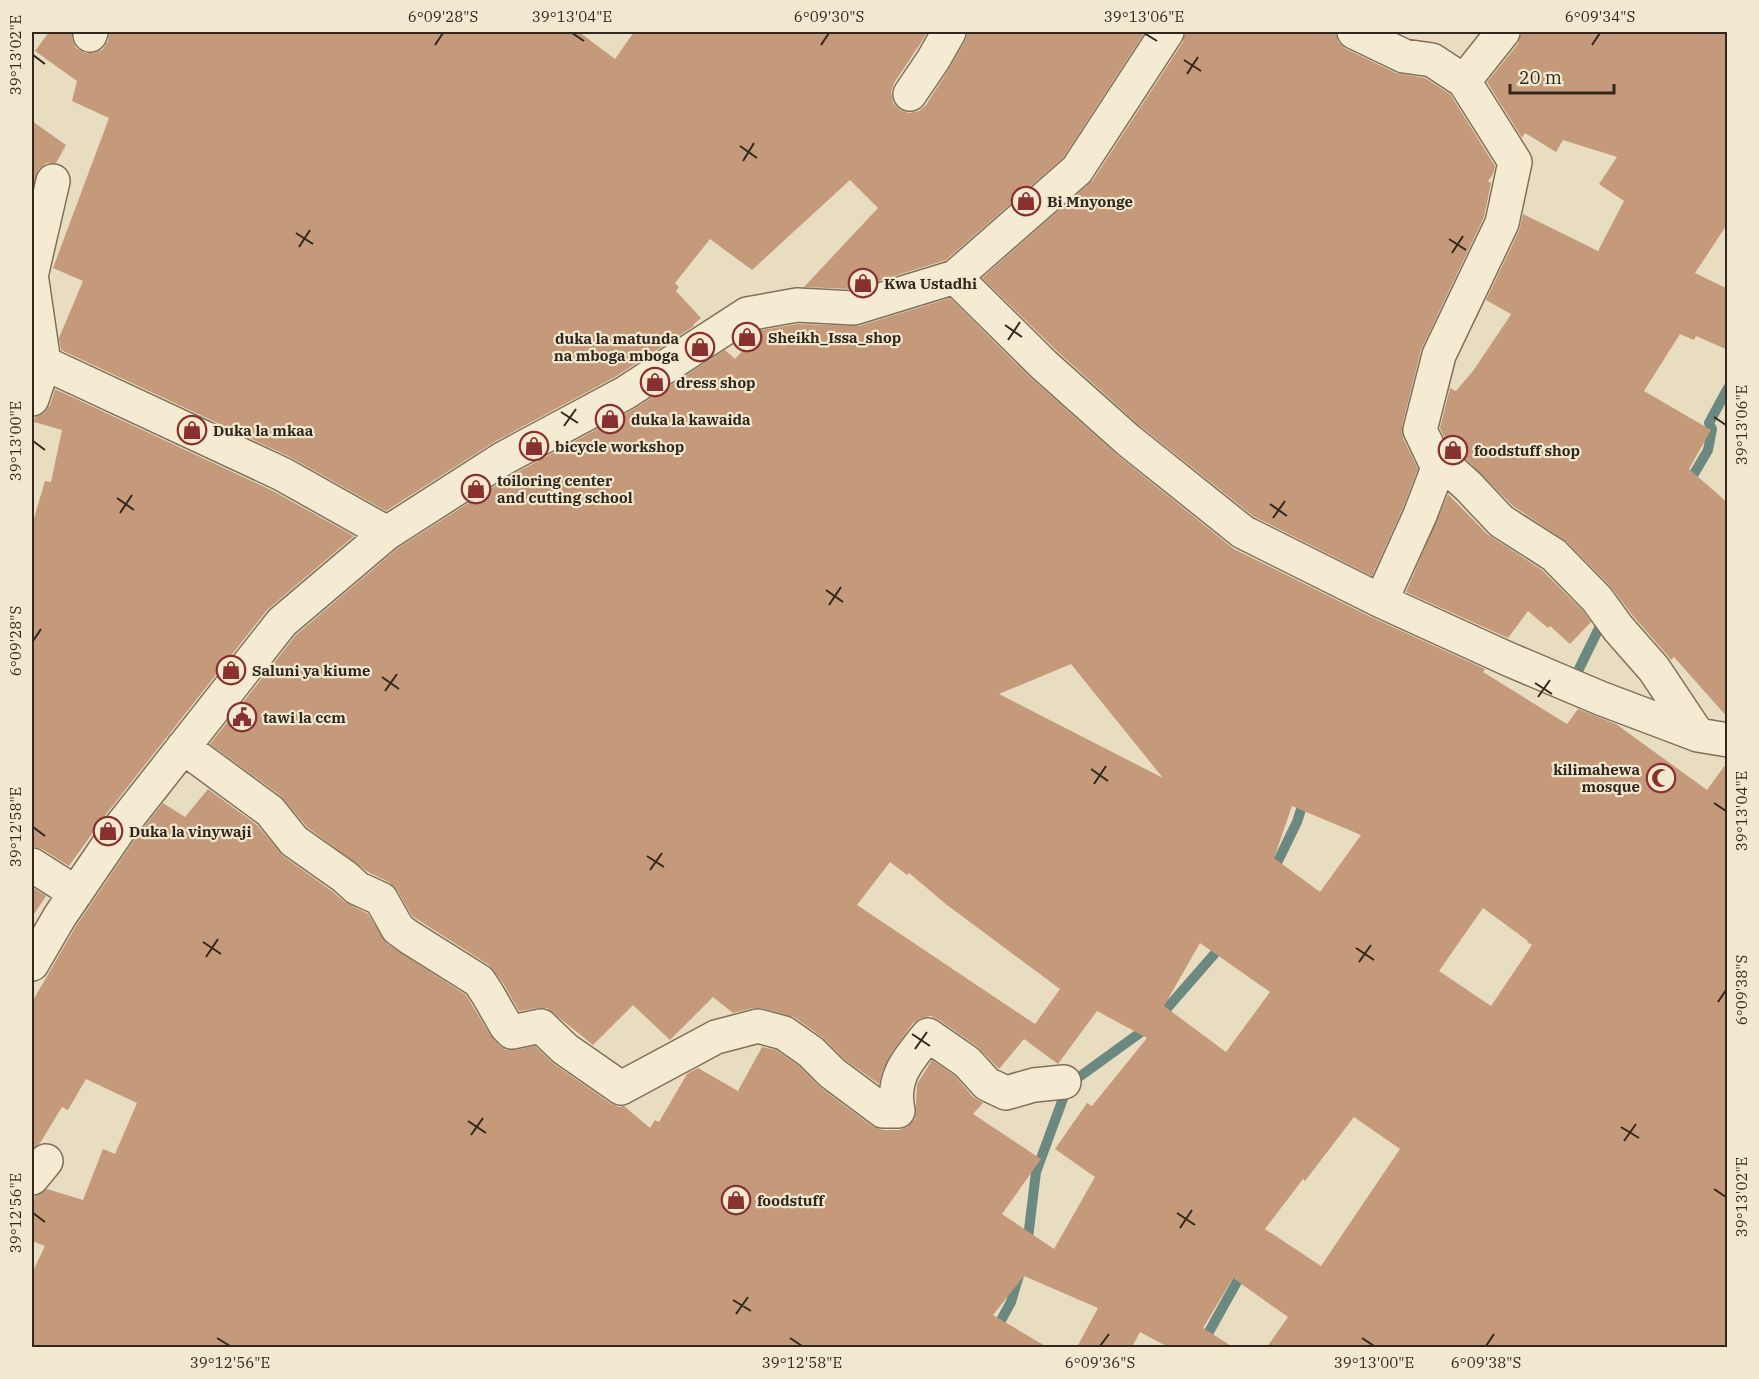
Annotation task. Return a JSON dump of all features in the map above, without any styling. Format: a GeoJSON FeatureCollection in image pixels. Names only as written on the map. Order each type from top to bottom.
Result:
{"type":"FeatureCollection","features":[{"type":"Feature","properties":{"kind":"street"},"geometry":{"type":"LineString","coordinates":[[910,94],[949,32]]}},
{"type":"Feature","properties":{"kind":"street"},"geometry":{"type":"LineString","coordinates":[[32,964],[122,825],[282,622],[387,532],[504,458],[625,393],[747,314],[797,305],[854,308],[955,277],[1077,170],[1167,32]]}},
{"type":"Feature","properties":{"kind":"street"},"geometry":{"type":"LineString","coordinates":[[1354,32],[1404,56],[1432,60],[1464,81],[1515,162],[1502,223],[1439,355],[1420,430],[1438,468],[1420,515],[1381,601]]}},
{"type":"Feature","properties":{"kind":"street"},"geometry":{"type":"LineString","coordinates":[[1464,81],[1503,32]]}},
{"type":"Feature","properties":{"kind":"street"},"geometry":{"type":"LineString","coordinates":[[32,272],[53,181]]}},
{"type":"Feature","properties":{"kind":"street"},"geometry":{"type":"LineString","coordinates":[[955,277],[1044,365],[1128,440],[1244,532],[1381,601],[1590,693],[1713,737]]}},
{"type":"Feature","properties":{"kind":"street"},"geometry":{"type":"LineString","coordinates":[[32,281],[38,363],[32,399]]}},
{"type":"Feature","properties":{"kind":"street"},"geometry":{"type":"LineString","coordinates":[[38,363],[282,474],[387,532]]}},
{"type":"Feature","properties":{"kind":"street"},"geometry":{"type":"LineString","coordinates":[[1438,468],[1448,468],[1501,521],[1554,555],[1597,599],[1618,628],[1713,737]]}},
{"type":"Feature","properties":{"kind":"street"},"geometry":{"type":"LineString","coordinates":[[183,747],[270,810],[294,841],[357,888],[381,899],[398,928],[409,937],[478,981],[512,1032],[541,1026],[565,1049],[621,1088],[716,1037],[758,1026],[784,1033],[793,1039],[812,1052],[832,1073],[884,1111],[898,1111],[895,1097],[902,1070],[928,1035],[967,1062],[987,1084],[1006,1093],[1034,1085],[1065,1082]]}},
{"type":"Feature","properties":{"kind":"street"},"geometry":{"type":"LineString","coordinates":[[32,865],[76,893]]}},
{"type":"Feature","properties":{"kind":"building"},"geometry":{"type":"Polygon","coordinates":[[[49,32],[72,32],[76,48],[85,53],[93,53],[103,49],[108,41],[109,32],[579,32],[615,59],[634,32],[928,32],[894,83],[891,92],[893,103],[900,110],[909,113],[919,111],[926,105],[949,69],[968,32],[1145,32],[1063,158],[946,260],[852,289],[804,287],[878,208],[850,180],[752,270],[710,239],[675,283],[679,287],[676,291],[701,318],[694,326],[615,377],[494,442],[386,511],[290,457],[61,350],[59,338],[83,281],[53,268],[109,118],[72,101],[77,81],[35,51],[49,32]]]}},
{"type":"Feature","properties":{"kind":"building"},"geometry":{"type":"Polygon","coordinates":[[[1185,32],[1336,32],[1338,42],[1346,49],[1396,73],[1425,78],[1450,94],[1495,166],[1488,181],[1491,183],[1484,217],[1421,350],[1402,426],[1403,438],[1418,469],[1372,576],[1253,516],[1140,426],[1057,351],[982,278],[1093,180],[1183,42],[1185,32]]]}},
{"type":"Feature","properties":{"kind":"building"},"geometry":{"type":"Polygon","coordinates":[[[1521,32],[1728,32],[1728,223],[1695,273],[1728,289],[1728,350],[1696,336],[1694,340],[1680,334],[1644,391],[1711,430],[1689,469],[1728,503],[1728,718],[1674,657],[1671,660],[1610,586],[1567,542],[1513,506],[1461,454],[1450,450],[1440,428],[1450,388],[1456,391],[1473,371],[1511,314],[1486,300],[1519,231],[1523,214],[1598,251],[1624,201],[1599,184],[1617,157],[1563,140],[1556,152],[1525,133],[1522,138],[1487,82],[1518,44],[1521,32]]]}},
{"type":"Feature","properties":{"kind":"building"},"geometry":{"type":"Polygon","coordinates":[[[32,121],[66,145],[56,163],[47,163],[39,169],[32,191],[32,121]]]}},
{"type":"Feature","properties":{"kind":"building"},"geometry":{"type":"Polygon","coordinates":[[[950,298],[1032,379],[1116,454],[1234,549],[1373,618],[1485,669],[1483,672],[1567,724],[1578,709],[1616,724],[1707,790],[1728,761],[1728,1347],[1267,1347],[1288,1317],[1233,1278],[1203,1328],[1233,1347],[1168,1347],[1140,1332],[1132,1347],[1077,1347],[1098,1308],[1024,1276],[993,1315],[1047,1347],[32,1347],[32,1273],[45,1246],[32,1241],[32,1208],[35,1196],[47,1189],[83,1200],[103,1149],[115,1154],[137,1103],[86,1079],[68,1110],[62,1107],[40,1143],[32,1149],[32,1002],[76,926],[137,836],[163,803],[185,817],[208,789],[257,825],[283,856],[345,902],[368,914],[387,944],[466,995],[490,1035],[499,1045],[506,1050],[535,1046],[554,1064],[610,1103],[619,1107],[624,1106],[650,1128],[655,1120],[659,1122],[687,1074],[698,1068],[738,1091],[762,1047],[776,1050],[799,1066],[821,1088],[872,1126],[883,1130],[899,1130],[907,1127],[915,1119],[917,1084],[932,1060],[955,1076],[973,1097],[983,1103],[973,1114],[1041,1159],[1002,1214],[1054,1249],[1095,1177],[1055,1149],[1087,1103],[1092,1106],[1147,1038],[1097,1011],[1058,1064],[1024,1039],[999,1069],[978,1047],[931,1016],[913,1023],[892,1052],[879,1084],[844,1059],[822,1037],[794,1017],[762,1008],[733,1013],[713,997],[670,1040],[633,1005],[593,1045],[547,1008],[519,1011],[503,983],[489,965],[412,916],[397,890],[389,882],[368,872],[307,827],[281,796],[210,744],[296,635],[398,548],[514,474],[634,409],[725,350],[735,359],[762,330],[798,324],[859,326],[950,298]],[[1071,664],[999,694],[1163,778],[1071,664]],[[1292,806],[1274,858],[1320,892],[1361,835],[1292,806]],[[890,862],[857,905],[1035,1024],[1060,989],[947,905],[909,873],[907,875],[890,862]],[[1483,908],[1439,971],[1491,1006],[1532,945],[1483,908]],[[1200,943],[1164,1006],[1226,1052],[1270,992],[1200,943]],[[1354,1117],[1305,1181],[1303,1179],[1265,1229],[1321,1266],[1400,1149],[1354,1117]]]}},
{"type":"Feature","properties":{"kind":"building"},"geometry":{"type":"Polygon","coordinates":[[[55,389],[273,491],[354,536],[267,610],[107,813],[69,866],[42,849],[32,846],[32,525],[45,481],[51,482],[62,430],[34,422],[35,417],[44,413],[50,405],[55,389]]]}},
{"type":"Feature","properties":{"kind":"building"},"geometry":{"type":"Polygon","coordinates":[[[1448,494],[1487,534],[1542,570],[1583,611],[1591,622],[1570,644],[1528,611],[1508,638],[1406,592],[1448,494]]]}},
{"type":"Feature","properties":{"kind":"building"},"geometry":{"type":"Polygon","coordinates":[[[32,887],[46,896],[32,917],[32,887]]]}},
{"type":"Feature","properties":{"kind":"waterway"},"geometry":{"type":"LineString","coordinates":[[1688,484],[1708,450],[1712,429],[1709,423],[1728,388]]}},
{"type":"Feature","properties":{"kind":"waterway"},"geometry":{"type":"LineString","coordinates":[[1577,673],[1605,616]]}},
{"type":"Feature","properties":{"kind":"waterway"},"geometry":{"type":"LineString","coordinates":[[1272,873],[1297,822],[1305,797]]}},
{"type":"Feature","properties":{"kind":"waterway"},"geometry":{"type":"LineString","coordinates":[[1027,1246],[1036,1172],[1068,1085],[1155,1022],[1224,943]]}},
{"type":"Feature","properties":{"kind":"waterway"},"geometry":{"type":"LineString","coordinates":[[1200,1348],[1244,1269]]}},
{"type":"Feature","properties":{"kind":"waterway"},"geometry":{"type":"LineString","coordinates":[[986,1348],[1011,1302],[1019,1275]]}},
{"type":"Feature","properties":{"kind":"place","name":"Bi Mnyonge"},"geometry":{"type":"Point","coordinates":[1026,201]}},
{"type":"Feature","properties":{"kind":"place","name":"Kwa Ustadhi"},"geometry":{"type":"Point","coordinates":[863,283]}},
{"type":"Feature","properties":{"kind":"place","name":"Sheikh_Issa_shop"},"geometry":{"type":"Point","coordinates":[747,337]}},
{"type":"Feature","properties":{"kind":"place","name":"duka la matunda na mboga mboga"},"geometry":{"type":"Point","coordinates":[700,347]}},
{"type":"Feature","properties":{"kind":"place","name":"dress shop"},"geometry":{"type":"Point","coordinates":[655,382]}},
{"type":"Feature","properties":{"kind":"place","name":"duka la kawaida"},"geometry":{"type":"Point","coordinates":[610,419]}},
{"type":"Feature","properties":{"kind":"place","name":"Duka la mkaa"},"geometry":{"type":"Point","coordinates":[192,430]}},
{"type":"Feature","properties":{"kind":"place","name":"bicycle workshop"},"geometry":{"type":"Point","coordinates":[534,446]}},
{"type":"Feature","properties":{"kind":"place","name":"foodstuff shop"},"geometry":{"type":"Point","coordinates":[1453,450]}},
{"type":"Feature","properties":{"kind":"place","name":"toiloring center and cutting school"},"geometry":{"type":"Point","coordinates":[476,489]}},
{"type":"Feature","properties":{"kind":"place","name":"Saluni ya kiume"},"geometry":{"type":"Point","coordinates":[231,670]}},
{"type":"Feature","properties":{"kind":"place","name":"tawi la ccm"},"geometry":{"type":"Point","coordinates":[242,717]}},
{"type":"Feature","properties":{"kind":"place","name":"kilimahewa mosque"},"geometry":{"type":"Point","coordinates":[1661,778]}},
{"type":"Feature","properties":{"kind":"place","name":"Duka la vinywaji"},"geometry":{"type":"Point","coordinates":[108,831]}},
{"type":"Feature","properties":{"kind":"place","name":"foodstuff"},"geometry":{"type":"Point","coordinates":[736,1200]}}]}
